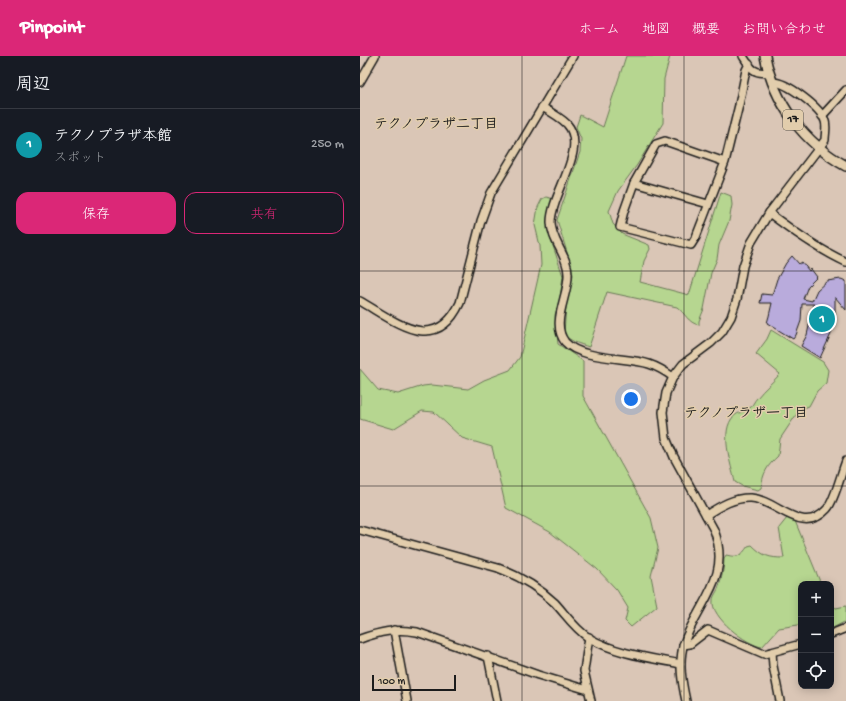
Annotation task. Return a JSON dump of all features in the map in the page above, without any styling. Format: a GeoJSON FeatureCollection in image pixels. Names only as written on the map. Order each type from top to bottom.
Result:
{"type":"FeatureCollection","features":[{"type":"Feature","properties":{"kind":"main road","name":"17"},"geometry":{"type":"LineString","coordinates":[[765,56],[768,72],[772,82],[782,104],[789,114],[818,148],[846,166]]}},
{"type":"Feature","properties":{"kind":"street"},"geometry":{"type":"LineString","coordinates":[[360,82],[375,56]]}},
{"type":"Feature","properties":{"kind":"street"},"geometry":{"type":"LineString","coordinates":[[360,301],[407,328],[417,331],[438,329],[448,323],[455,314],[460,303],[481,221],[491,193],[573,56]]}},
{"type":"Feature","properties":{"kind":"street"},"geometry":{"type":"LineString","coordinates":[[743,56],[754,70],[761,73],[768,72]]}},
{"type":"Feature","properties":{"kind":"street"},"geometry":{"type":"LineString","coordinates":[[725,162],[665,141],[656,144],[634,183],[620,227],[691,245],[696,237],[725,162],[746,70],[749,64]]}},
{"type":"Feature","properties":{"kind":"street"},"geometry":{"type":"LineString","coordinates":[[686,701],[682,684],[681,664],[683,644],[714,583],[718,571],[720,556],[718,540],[674,457],[666,438],[663,412],[666,393],[683,364],[711,343],[722,332],[732,317],[738,300],[743,266],[751,243],[769,214],[825,140],[825,120],[822,116],[804,97],[784,84],[772,82]]}},
{"type":"Feature","properties":{"kind":"street"},"geometry":{"type":"LineString","coordinates":[[822,116],[846,90]]}},
{"type":"Feature","properties":{"kind":"street"},"geometry":{"type":"LineString","coordinates":[[542,107],[560,118],[568,125],[574,141],[573,154],[557,198],[551,222],[552,231],[562,252],[568,273],[559,322],[561,334],[565,342],[574,349],[587,354],[648,364],[674,377]]}},
{"type":"Feature","properties":{"kind":"street"},"geometry":{"type":"LineString","coordinates":[[634,183],[708,204]]}},
{"type":"Feature","properties":{"kind":"street"},"geometry":{"type":"LineString","coordinates":[[769,214],[826,252],[846,262]]}},
{"type":"Feature","properties":{"kind":"street"},"geometry":{"type":"LineString","coordinates":[[706,515],[721,505],[737,499],[752,498],[767,502],[793,517],[805,520],[817,517],[827,509],[834,496],[846,461]]}},
{"type":"Feature","properties":{"kind":"street"},"geometry":{"type":"LineString","coordinates":[[360,530],[487,564],[514,574],[540,590],[555,604],[572,624],[589,637],[624,652],[681,664]]}},
{"type":"Feature","properties":{"kind":"street"},"geometry":{"type":"LineString","coordinates":[[834,633],[846,628]]}},
{"type":"Feature","properties":{"kind":"street"},"geometry":{"type":"LineString","coordinates":[[360,639],[376,633],[394,630],[417,632],[538,675],[588,690]]}},
{"type":"Feature","properties":{"kind":"street"},"geometry":{"type":"LineString","coordinates":[[394,630],[407,701]]}},
{"type":"Feature","properties":{"kind":"street"},"geometry":{"type":"LineString","coordinates":[[683,644],[690,644],[708,630],[764,654],[798,645]]}},
{"type":"Feature","properties":{"kind":"street"},"geometry":{"type":"LineString","coordinates":[[589,637],[584,671],[591,701]]}},
{"type":"Feature","properties":{"kind":"street"},"geometry":{"type":"LineString","coordinates":[[772,652],[773,666],[780,701]]}},
{"type":"Feature","properties":{"kind":"street"},"geometry":{"type":"LineString","coordinates":[[488,656],[497,701]]}},
{"type":"Feature","properties":{"kind":"green space"},"geometry":{"type":"Polygon","coordinates":[[[626,56],[670,56],[664,79],[663,123],[637,165],[618,191],[609,211],[613,224],[622,234],[649,245],[650,249],[644,261],[640,282],[689,295],[721,192],[731,196],[732,205],[729,221],[719,245],[717,259],[711,273],[704,309],[699,325],[689,320],[677,307],[607,292],[589,347],[571,340],[564,333],[566,306],[573,275],[557,220],[580,152],[581,139],[576,127],[580,115],[603,127],[626,56]]]}},
{"type":"Feature","properties":{"kind":"green space"},"geometry":{"type":"Polygon","coordinates":[[[546,197],[554,199],[549,218],[548,231],[563,276],[560,298],[555,315],[558,344],[583,361],[583,396],[651,518],[658,548],[651,576],[657,606],[631,627],[625,621],[628,608],[617,590],[597,569],[550,532],[506,508],[492,447],[462,438],[434,412],[422,411],[393,429],[360,419],[360,369],[378,390],[398,394],[423,386],[432,385],[468,389],[484,380],[510,370],[520,357],[541,265],[540,246],[535,225],[538,207],[542,199],[546,197]]]}},
{"type":"Feature","properties":{"kind":"green space"},"geometry":{"type":"Polygon","coordinates":[[[771,330],[823,362],[828,370],[826,383],[817,391],[809,406],[798,412],[780,439],[778,456],[766,470],[761,488],[758,490],[742,486],[735,482],[727,448],[727,430],[734,416],[750,408],[756,399],[780,374],[756,354],[767,339],[771,330]]]}},
{"type":"Feature","properties":{"kind":"green space"},"geometry":{"type":"Polygon","coordinates":[[[787,518],[795,521],[820,581],[798,581],[798,625],[779,628],[762,647],[755,645],[739,636],[723,622],[714,607],[713,598],[720,583],[726,555],[737,556],[748,546],[752,545],[766,556],[784,558],[779,528],[787,518]]]}},
{"type":"Feature","properties":{"kind":"green space"},"geometry":{"type":"Polygon","coordinates":[[[846,606],[846,621],[834,627],[834,607],[836,608],[846,606]]]}},
{"type":"Feature","properties":{"kind":"building"},"geometry":{"type":"Polygon","coordinates":[[[792,256],[799,264],[802,262],[809,271],[811,269],[817,277],[808,286],[803,299],[812,301],[817,290],[827,281],[841,279],[846,281],[846,310],[835,297],[835,313],[831,334],[820,358],[801,346],[807,335],[814,304],[802,304],[801,321],[793,339],[767,323],[772,303],[760,303],[762,294],[772,295],[777,279],[786,263],[792,256]]]}},
{"type":"Feature","properties":{"kind":"place","name":"テクノプラザ本館"},"geometry":{"type":"Point","coordinates":[822,319]}},
{"type":"Feature","properties":{"kind":"district","name":"テクノプラザ二丁目"},"geometry":{"type":"Point","coordinates":[436,125]}},
{"type":"Feature","properties":{"kind":"district","name":"テクノプラザ一丁目"},"geometry":{"type":"Point","coordinates":[746,414]}}]}
